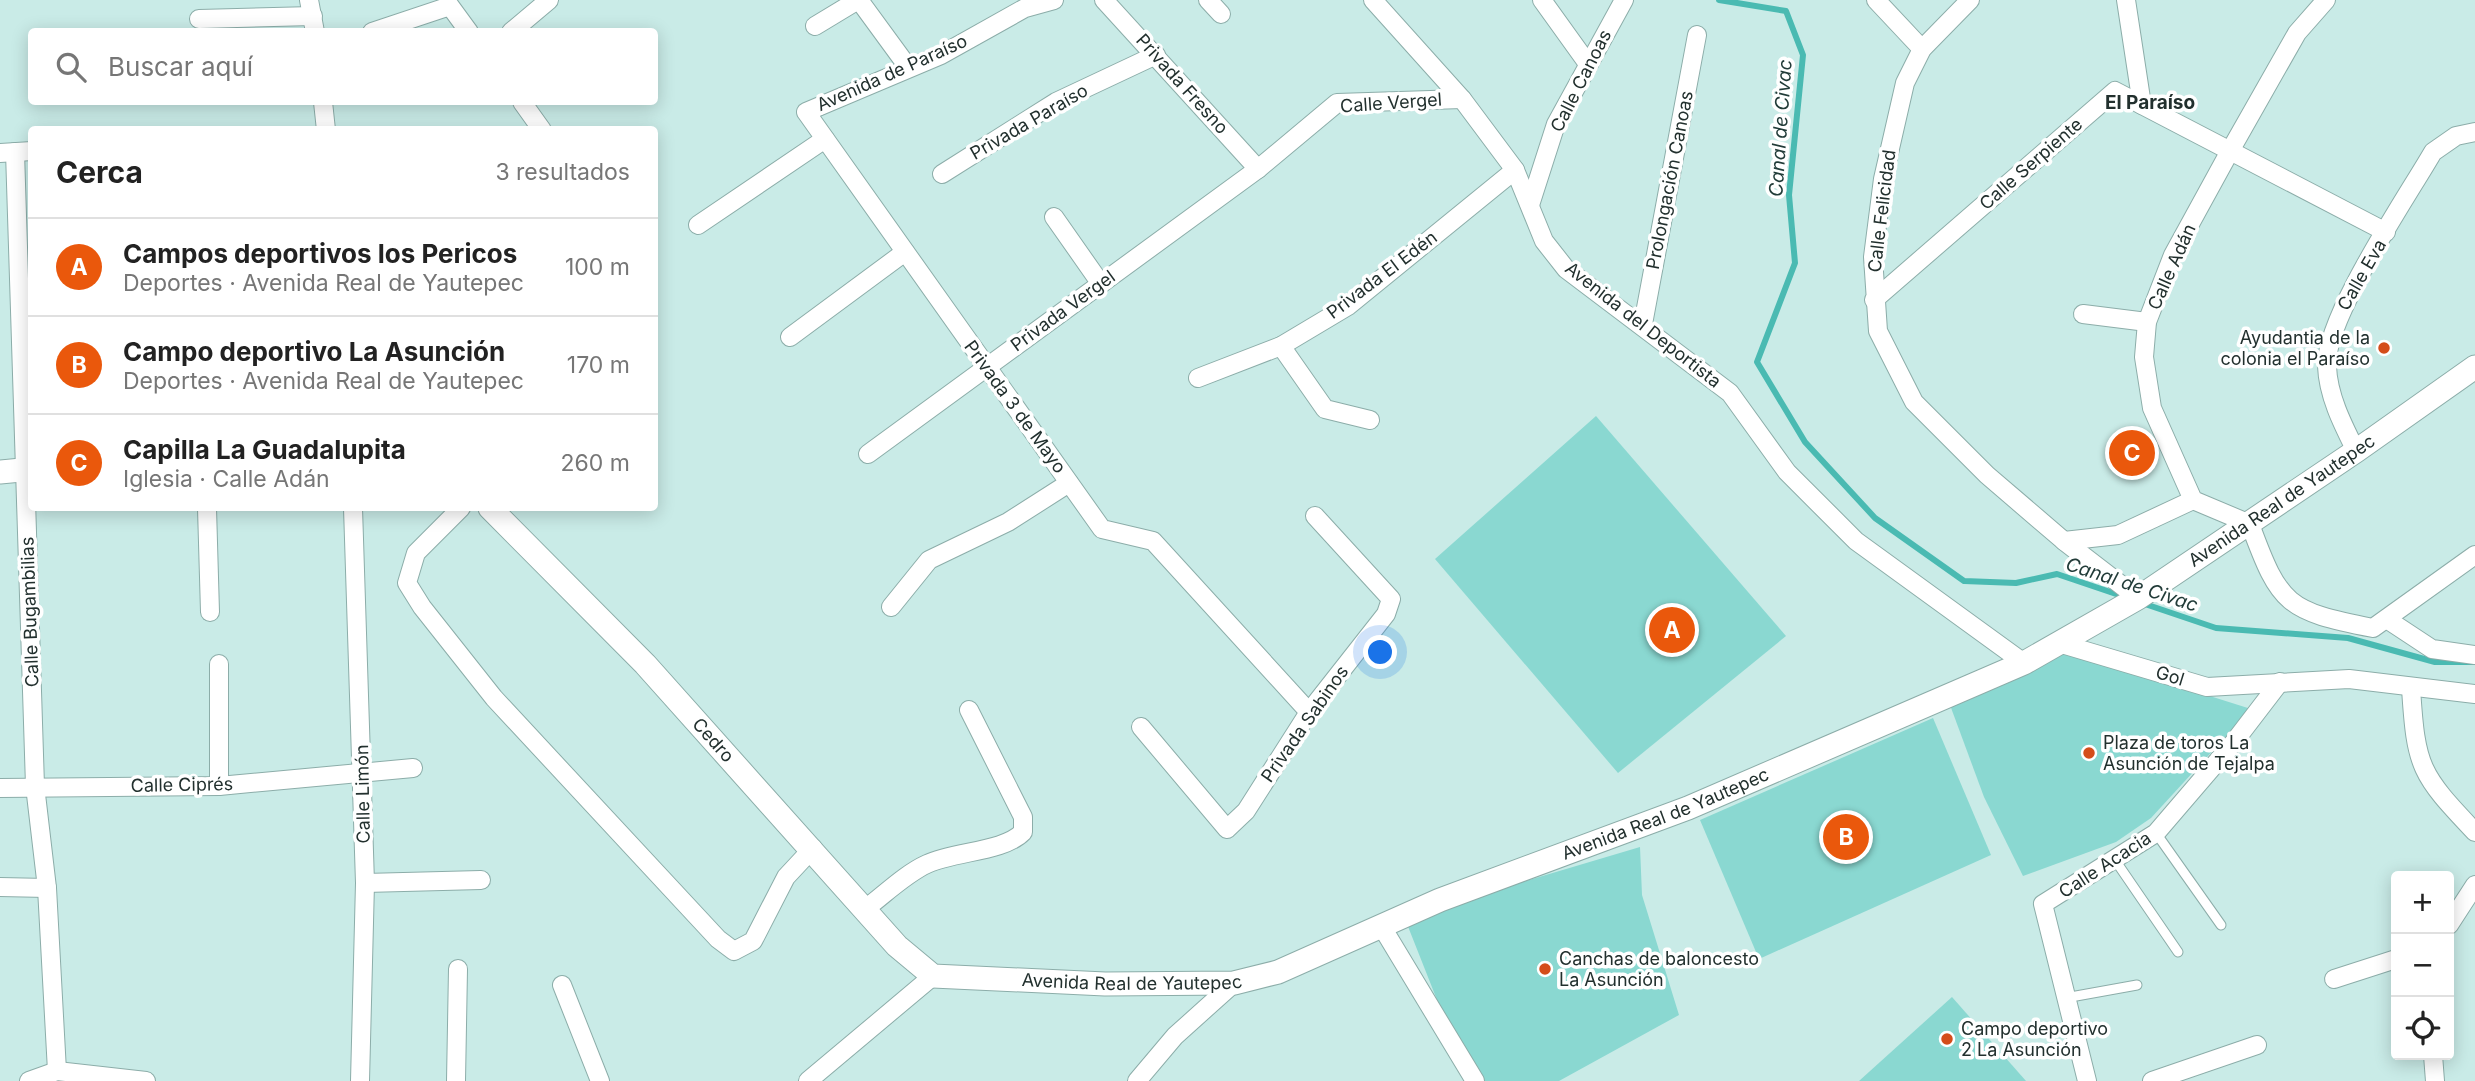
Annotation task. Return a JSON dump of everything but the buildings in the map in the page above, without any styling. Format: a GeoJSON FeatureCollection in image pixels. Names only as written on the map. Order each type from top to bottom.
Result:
{"type":"FeatureCollection","features":[{"type":"Feature","properties":{"kind":"street"},"geometry":{"type":"LineString","coordinates":[[815,26],[858,0],[908,67]]}},
{"type":"Feature","properties":{"kind":"street","name":"Avenida de Paraíso"},"geometry":{"type":"LineString","coordinates":[[806,112],[942,55],[1023,4],[1054,0]]}},
{"type":"Feature","properties":{"kind":"street","name":"Privada Fresno"},"geometry":{"type":"LineString","coordinates":[[1104,0],[1258,169]]}},
{"type":"Feature","properties":{"kind":"street"},"geometry":{"type":"LineString","coordinates":[[1208,0],[1221,14]]}},
{"type":"Feature","properties":{"kind":"street","name":"Avenida del Deportista"},"geometry":{"type":"LineString","coordinates":[[1373,0],[1462,99],[1515,170],[1544,241],[1566,269],[1643,324],[1730,393],[1787,472],[1856,541],[2024,663]]}},
{"type":"Feature","properties":{"kind":"street"},"geometry":{"type":"LineString","coordinates":[[1542,0],[1588,64]]}},
{"type":"Feature","properties":{"kind":"street","name":"Calle Canoas"},"geometry":{"type":"LineString","coordinates":[[1530,205],[1556,124],[1624,0]]}},
{"type":"Feature","properties":{"kind":"street"},"geometry":{"type":"LineString","coordinates":[[1876,0],[1922,49]]}},
{"type":"Feature","properties":{"kind":"street","name":"Calle Felicidad"},"geometry":{"type":"LineString","coordinates":[[1970,0],[1922,49],[1905,83],[1882,179],[1873,257],[1878,331],[1914,402],[1987,475],[2136,599]]}},
{"type":"Feature","properties":{"kind":"street"},"geometry":{"type":"LineString","coordinates":[[2126,0],[2142,105]]}},
{"type":"Feature","properties":{"kind":"street","name":"Calle Adán"},"geometry":{"type":"LineString","coordinates":[[2193,500],[2152,408],[2144,357],[2147,322],[2173,255],[2230,151],[2297,33],[2326,0]]}},
{"type":"Feature","properties":{"kind":"street"},"geometry":{"type":"LineString","coordinates":[[516,28],[543,4]]}},
{"type":"Feature","properties":{"kind":"street"},"geometry":{"type":"LineString","coordinates":[[384,28],[450,6],[467,28]]}},
{"type":"Feature","properties":{"kind":"street"},"geometry":{"type":"LineString","coordinates":[[199,19],[312,16]]}},
{"type":"Feature","properties":{"kind":"street","name":"Prolongación Canoas"},"geometry":{"type":"LineString","coordinates":[[1643,324],[1697,35]]}},
{"type":"Feature","properties":{"kind":"street","name":"Privada Paraíso"},"geometry":{"type":"LineString","coordinates":[[942,174],[1056,102],[1156,55]]}},
{"type":"Feature","properties":{"kind":"street","name":"Calle Serpiente"},"geometry":{"type":"LineString","coordinates":[[1874,300],[2115,91],[2386,232]]}},
{"type":"Feature","properties":{"kind":"street","name":"Calle Vergel"},"geometry":{"type":"LineString","coordinates":[[1258,169],[1337,103],[1462,99]]}},
{"type":"Feature","properties":{"kind":"street"},"geometry":{"type":"LineString","coordinates":[[323,105],[326,126]]}},
{"type":"Feature","properties":{"kind":"street"},"geometry":{"type":"LineString","coordinates":[[524,105],[539,126]]}},
{"type":"Feature","properties":{"kind":"street","name":"Privada 3 de Mayo"},"geometry":{"type":"LineString","coordinates":[[806,112],[1102,529],[1153,541],[1309,712]]}},
{"type":"Feature","properties":{"kind":"street","name":"Calle Eva"},"geometry":{"type":"LineString","coordinates":[[2356,451],[2337,412],[2326,365],[2336,319],[2433,152],[2456,136],[2475,132]]}},
{"type":"Feature","properties":{"kind":"street"},"geometry":{"type":"LineString","coordinates":[[698,225],[825,139]]}},
{"type":"Feature","properties":{"kind":"street","name":"Calle Bugambilias"},"geometry":{"type":"LineString","coordinates":[[16,152],[28,445]]}},
{"type":"Feature","properties":{"kind":"street","name":"Privada Vergel"},"geometry":{"type":"LineString","coordinates":[[868,454],[1258,169]]}},
{"type":"Feature","properties":{"kind":"street","name":"Privada El Edén"},"geometry":{"type":"LineString","coordinates":[[1198,377],[1280,346],[1348,306],[1515,170]]}},
{"type":"Feature","properties":{"kind":"street"},"geometry":{"type":"LineString","coordinates":[[1054,216],[1101,284]]}},
{"type":"Feature","properties":{"kind":"street"},"geometry":{"type":"LineString","coordinates":[[790,337],[905,252]]}},
{"type":"Feature","properties":{"kind":"street"},"geometry":{"type":"LineString","coordinates":[[2083,314],[2147,322]]}},
{"type":"Feature","properties":{"kind":"street"},"geometry":{"type":"LineString","coordinates":[[1280,346],[1325,409],[1370,420]]}},
{"type":"Feature","properties":{"kind":"street","name":"Avenida Real de Yautepec"},"geometry":{"type":"LineString","coordinates":[[933,976],[1105,984],[1234,983],[1278,972],[1440,900],[1688,808],[2024,663],[2072,639],[2250,524],[2475,367]]}},
{"type":"Feature","properties":{"kind":"street"},"geometry":{"type":"LineString","coordinates":[[0,472],[28,469]]}},
{"type":"Feature","properties":{"kind":"street"},"geometry":{"type":"LineString","coordinates":[[891,607],[929,561],[1008,522],[1069,483]]}},
{"type":"Feature","properties":{"kind":"street"},"geometry":{"type":"LineString","coordinates":[[2064,541],[2118,535],[2193,500],[2250,524],[2266,568],[2285,598],[2316,617],[2380,624],[2431,649],[2475,655]]}},
{"type":"Feature","properties":{"kind":"street","name":"Calle Bugambilias"},"geometry":{"type":"LineString","coordinates":[[30,511],[35,786],[47,888],[57,1071]]}},
{"type":"Feature","properties":{"kind":"street"},"geometry":{"type":"LineString","coordinates":[[207,511],[210,612]]}},
{"type":"Feature","properties":{"kind":"street","name":"Calle Limón"},"geometry":{"type":"LineString","coordinates":[[353,511],[365,883],[360,1081]]}},
{"type":"Feature","properties":{"kind":"street"},"geometry":{"type":"LineString","coordinates":[[458,511],[416,553],[407,583],[422,607],[494,698],[718,939],[734,951],[753,941],[786,877],[813,848]]}},
{"type":"Feature","properties":{"kind":"street","name":"Cedro"},"geometry":{"type":"LineString","coordinates":[[493,511],[645,664],[813,848],[897,946],[933,976]]}},
{"type":"Feature","properties":{"kind":"street","name":"Privada Sabinos"},"geometry":{"type":"LineString","coordinates":[[1141,727],[1227,829],[1246,811],[1309,712],[1386,614],[1391,599],[1315,516]]}},
{"type":"Feature","properties":{"kind":"street"},"geometry":{"type":"LineString","coordinates":[[2380,624],[2475,555]]}},
{"type":"Feature","properties":{"kind":"street","name":"Gol"},"geometry":{"type":"LineString","coordinates":[[2072,639],[2207,687],[2349,679],[2475,694]]}},
{"type":"Feature","properties":{"kind":"street"},"geometry":{"type":"LineString","coordinates":[[219,664],[219,786]]}},
{"type":"Feature","properties":{"kind":"street","name":"Calle Acacia"},"geometry":{"type":"LineString","coordinates":[[2087,1081],[2043,904],[2155,833],[2234,742],[2280,682]]}},
{"type":"Feature","properties":{"kind":"street"},"geometry":{"type":"LineString","coordinates":[[2411,688],[2414,740],[2420,764],[2434,788],[2475,832]]}},
{"type":"Feature","properties":{"kind":"street"},"geometry":{"type":"LineString","coordinates":[[865,909],[923,865],[953,853],[1013,842],[1023,832],[1023,817],[969,710]]}},
{"type":"Feature","properties":{"kind":"street","name":"Calle Ciprés"},"geometry":{"type":"LineString","coordinates":[[0,788],[219,786],[413,768]]}},
{"type":"Feature","properties":{"kind":"street"},"geometry":{"type":"LineString","coordinates":[[365,883],[481,880]]}},
{"type":"Feature","properties":{"kind":"street"},"geometry":{"type":"LineString","coordinates":[[2454,917],[2475,885]]}},
{"type":"Feature","properties":{"kind":"street"},"geometry":{"type":"LineString","coordinates":[[0,887],[47,888]]}},
{"type":"Feature","properties":{"kind":"street"},"geometry":{"type":"LineString","coordinates":[[1382,927],[1469,1079]]}},
{"type":"Feature","properties":{"kind":"street"},"geometry":{"type":"LineString","coordinates":[[2334,979],[2391,961]]}},
{"type":"Feature","properties":{"kind":"street"},"geometry":{"type":"LineString","coordinates":[[456,1081],[458,969]]}},
{"type":"Feature","properties":{"kind":"street"},"geometry":{"type":"LineString","coordinates":[[807,1081],[933,976]]}},
{"type":"Feature","properties":{"kind":"street"},"geometry":{"type":"LineString","coordinates":[[1137,1081],[1175,1036],[1234,983]]}},
{"type":"Feature","properties":{"kind":"street"},"geometry":{"type":"LineString","coordinates":[[562,985],[600,1081]]}},
{"type":"Feature","properties":{"kind":"street"},"geometry":{"type":"LineString","coordinates":[[2152,1081],[2257,1045]]}},
{"type":"Feature","properties":{"kind":"street"},"geometry":{"type":"LineString","coordinates":[[2433,1060],[2435,1081]]}},
{"type":"Feature","properties":{"kind":"street"},"geometry":{"type":"LineString","coordinates":[[29,1081],[57,1071],[146,1081]]}},
{"type":"Feature","properties":{"kind":"lane"},"geometry":{"type":"LineString","coordinates":[[2155,833],[2221,925]]}},
{"type":"Feature","properties":{"kind":"lane"},"geometry":{"type":"LineString","coordinates":[[2115,860],[2178,952]]}},
{"type":"Feature","properties":{"kind":"lane"},"geometry":{"type":"LineString","coordinates":[[2065,998],[2137,985]]}},
{"type":"Feature","properties":{"kind":"shaded area"},"geometry":{"type":"Polygon","coordinates":[[[1596,416],[1786,636],[1618,773],[1435,559],[1596,416]]]}},
{"type":"Feature","properties":{"kind":"shaded area","name":"Plaza de toros La Asunción de Tejalpa"},"geometry":{"type":"Polygon","coordinates":[[[2064,650],[2251,709],[2151,818],[2116,842],[2023,876],[1984,797],[1950,705],[2064,650]]]}},
{"type":"Feature","properties":{"kind":"shaded area"},"geometry":{"type":"Polygon","coordinates":[[[1933,718],[1991,855],[1759,959],[1700,820],[1933,718]]]}},
{"type":"Feature","properties":{"kind":"shaded area","name":"Canchas de baloncesto La Asunción"},"geometry":{"type":"Polygon","coordinates":[[[1640,847],[1642,895],[1679,1015],[1559,1081],[1483,1081],[1445,1020],[1407,924],[1492,891],[1640,847]]]}},
{"type":"Feature","properties":{"kind":"shaded area","name":"Campo deportivo 2 La Asunción"},"geometry":{"type":"Polygon","coordinates":[[[1952,997],[2026,1081],[1859,1081],[1952,997]]]}},
{"type":"Feature","properties":{"kind":"waterway","name":"Canal de Civac"},"geometry":{"type":"LineString","coordinates":[[1719,0],[1786,11],[1803,55],[1789,195],[1795,263],[1757,362],[1805,442],[1875,518],[1964,581],[2016,583],[2057,574],[2125,597]]}},
{"type":"Feature","properties":{"kind":"waterway","name":"Canal de Civac"},"geometry":{"type":"LineString","coordinates":[[2142,603],[2216,628],[2348,638],[2435,662],[2473,662]]}},
{"type":"Feature","properties":{"kind":"place","name":"Ayudantia de la colonia el Paraíso"},"geometry":{"type":"Point","coordinates":[2384,348]}},
{"type":"Feature","properties":{"kind":"place","name":"Capilla La Guadalupita"},"geometry":{"type":"Point","coordinates":[2132,453]}},
{"type":"Feature","properties":{"kind":"place","name":"Campos deportivos los Pericos"},"geometry":{"type":"Point","coordinates":[1672,630]}},
{"type":"Feature","properties":{"kind":"place","name":"Plaza de toros La Asunción de Tejalpa"},"geometry":{"type":"Point","coordinates":[2089,753]}},
{"type":"Feature","properties":{"kind":"place","name":"Campo deportivo La Asunción"},"geometry":{"type":"Point","coordinates":[1846,837]}},
{"type":"Feature","properties":{"kind":"place","name":"Canchas de baloncesto La Asunción"},"geometry":{"type":"Point","coordinates":[1545,969]}},
{"type":"Feature","properties":{"kind":"place","name":"Campo deportivo 2 La Asunción"},"geometry":{"type":"Point","coordinates":[1947,1039]}},
{"type":"Feature","properties":{"kind":"district","name":"El Paraíso"},"geometry":{"type":"Point","coordinates":[2150,102]}}]}
